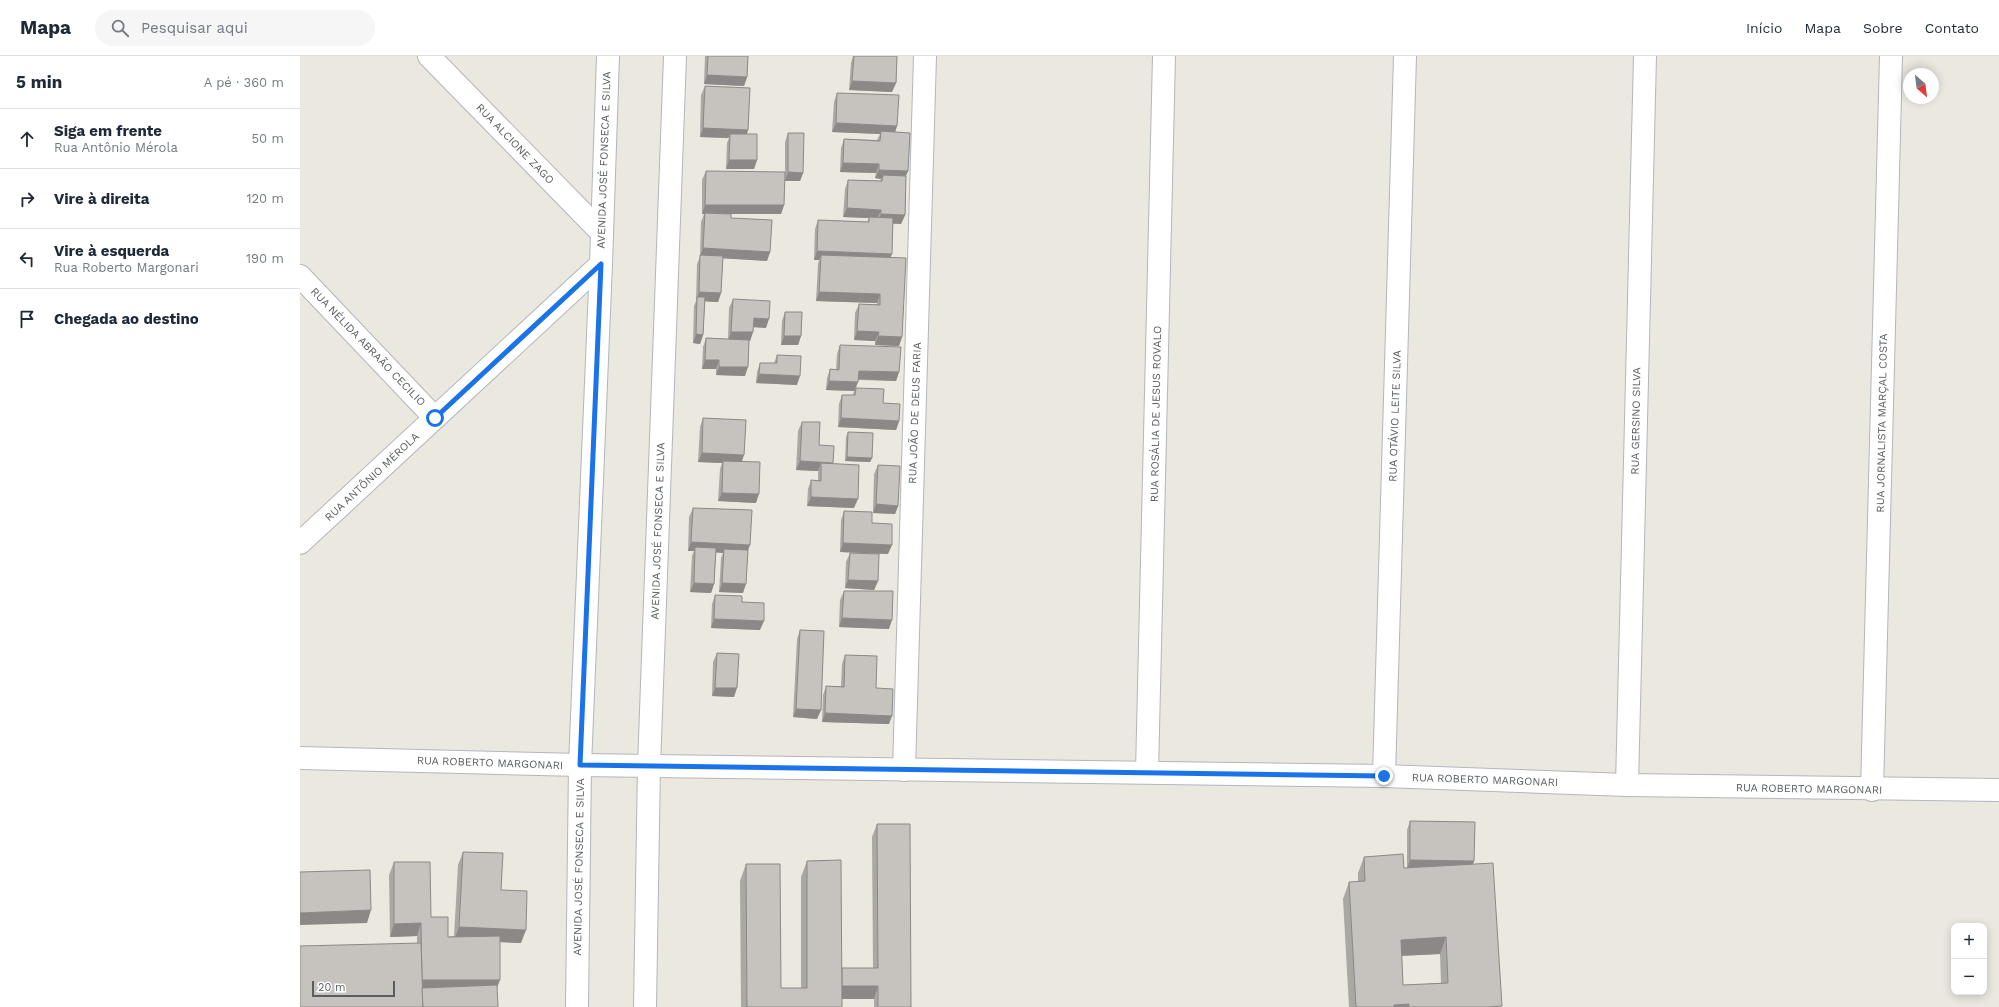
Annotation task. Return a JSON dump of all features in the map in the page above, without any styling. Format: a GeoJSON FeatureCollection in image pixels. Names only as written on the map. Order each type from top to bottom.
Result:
{"type":"FeatureCollection","features":[{"type":"Feature","properties":{"kind":"street","name":"RUA ALCIONE ZAGO"},"geometry":{"type":"LineString","coordinates":[[429,56],[601,232]]}},
{"type":"Feature","properties":{"kind":"street","name":"AVENIDA JOSÉ FONSECA E SILVA"},"geometry":{"type":"LineString","coordinates":[[577,1007],[580,765],[601,264],[608,56]]}},
{"type":"Feature","properties":{"kind":"street","name":"AVENIDA JOSÉ FONSECA E SILVA"},"geometry":{"type":"LineString","coordinates":[[645,1007],[649,766],[674,56]]}},
{"type":"Feature","properties":{"kind":"street","name":"RUA JOÃO DE DEUS FARIA"},"geometry":{"type":"LineString","coordinates":[[904,770],[925,56]]}},
{"type":"Feature","properties":{"kind":"street","name":"RUA ROSÁLIA DE JESUS ROVALO"},"geometry":{"type":"LineString","coordinates":[[1147,772],[1164,56]]}},
{"type":"Feature","properties":{"kind":"street","name":"RUA OTÁVIO LEITE SILVA"},"geometry":{"type":"LineString","coordinates":[[1384,776],[1405,56]]}},
{"type":"Feature","properties":{"kind":"street","name":"RUA GERSINO SILVA"},"geometry":{"type":"LineString","coordinates":[[1628,785],[1645,56]]}},
{"type":"Feature","properties":{"kind":"street","name":"RUA JORNALISTA MARÇAL COSTA"},"geometry":{"type":"LineString","coordinates":[[1872,790],[1891,56]]}},
{"type":"Feature","properties":{"kind":"street","name":"RUA ANTÔNIO MÉROLA"},"geometry":{"type":"LineString","coordinates":[[300,543],[601,264]]}},
{"type":"Feature","properties":{"kind":"street","name":"RUA NÉLIDA ABRAÃO CECILIO"},"geometry":{"type":"LineString","coordinates":[[300,276],[435,418]]}},
{"type":"Feature","properties":{"kind":"street","name":"RUA ROBERTO MARGONARI"},"geometry":{"type":"LineString","coordinates":[[300,758],[580,765],[1384,776],[1628,785],[1872,790],[1999,790]]}},
{"type":"Feature","properties":{"kind":"building"},"geometry":{"type":"Polygon","coordinates":[[[708,56],[748,56],[747,77],[707,75],[708,56]]]}},
{"type":"Feature","properties":{"kind":"building"},"geometry":{"type":"Polygon","coordinates":[[[854,56],[897,56],[896,83],[852,81],[854,56]]]}},
{"type":"Feature","properties":{"kind":"building"},"geometry":{"type":"Polygon","coordinates":[[[705,86],[750,88],[748,130],[703,128],[705,86]]]}},
{"type":"Feature","properties":{"kind":"building"},"geometry":{"type":"Polygon","coordinates":[[[837,93],[899,95],[897,126],[836,123],[837,93]]]}},
{"type":"Feature","properties":{"kind":"building"},"geometry":{"type":"Polygon","coordinates":[[[881,131],[910,133],[908,171],[879,170],[879,164],[843,163],[844,139],[880,141],[881,131]]]}},
{"type":"Feature","properties":{"kind":"building"},"geometry":{"type":"Polygon","coordinates":[[[788,133],[804,133],[803,173],[788,172],[788,133]]]}},
{"type":"Feature","properties":{"kind":"building"},"geometry":{"type":"Polygon","coordinates":[[[730,134],[757,134],[757,160],[729,160],[730,134]]]}},
{"type":"Feature","properties":{"kind":"building"},"geometry":{"type":"Polygon","coordinates":[[[706,171],[785,172],[784,205],[705,205],[706,171]]]}},
{"type":"Feature","properties":{"kind":"building"},"geometry":{"type":"Polygon","coordinates":[[[883,175],[906,176],[905,215],[881,214],[881,210],[847,208],[848,180],[882,181],[883,175]]]}},
{"type":"Feature","properties":{"kind":"building"},"geometry":{"type":"Polygon","coordinates":[[[705,213],[731,214],[731,218],[772,220],[770,252],[703,248],[705,213]]]}},
{"type":"Feature","properties":{"kind":"building"},"geometry":{"type":"Polygon","coordinates":[[[869,217],[893,218],[892,254],[817,251],[818,220],[869,222],[869,217]]]}},
{"type":"Feature","properties":{"kind":"building"},"geometry":{"type":"Polygon","coordinates":[[[700,255],[723,256],[721,293],[699,292],[700,255]]]}},
{"type":"Feature","properties":{"kind":"building"},"geometry":{"type":"Polygon","coordinates":[[[821,255],[906,258],[902,337],[878,336],[879,332],[857,331],[859,304],[880,305],[880,294],[819,292],[821,255]]]}},
{"type":"Feature","properties":{"kind":"building"},"geometry":{"type":"Polygon","coordinates":[[[697,297],[705,297],[703,335],[696,334],[697,297]]]}},
{"type":"Feature","properties":{"kind":"building"},"geometry":{"type":"Polygon","coordinates":[[[733,299],[770,301],[769,319],[754,318],[753,332],[731,332],[733,299]]]}},
{"type":"Feature","properties":{"kind":"building"},"geometry":{"type":"Polygon","coordinates":[[[785,312],[802,312],[801,336],[784,336],[785,312]]]}},
{"type":"Feature","properties":{"kind":"building"},"geometry":{"type":"Polygon","coordinates":[[[706,338],[749,340],[748,367],[719,367],[719,360],[705,360],[706,338]]]}},
{"type":"Feature","properties":{"kind":"building"},"geometry":{"type":"Polygon","coordinates":[[[840,345],[901,347],[899,372],[859,371],[858,382],[829,381],[830,369],[839,370],[840,345]]]}},
{"type":"Feature","properties":{"kind":"building"},"geometry":{"type":"Polygon","coordinates":[[[777,355],[801,356],[800,376],[759,374],[760,363],[777,363],[777,355]]]}},
{"type":"Feature","properties":{"kind":"building"},"geometry":{"type":"Polygon","coordinates":[[[856,388],[884,389],[883,403],[900,404],[899,421],[841,418],[842,395],[855,395],[856,388]]]}},
{"type":"Feature","properties":{"kind":"building"},"geometry":{"type":"Polygon","coordinates":[[[703,418],[746,420],[744,455],[702,453],[703,418]]]}},
{"type":"Feature","properties":{"kind":"building"},"geometry":{"type":"Polygon","coordinates":[[[802,422],[820,422],[819,445],[834,446],[833,463],[800,461],[802,422]]]}},
{"type":"Feature","properties":{"kind":"building"},"geometry":{"type":"Polygon","coordinates":[[[848,432],[873,433],[872,458],[847,457],[848,432]]]}},
{"type":"Feature","properties":{"kind":"building"},"geometry":{"type":"Polygon","coordinates":[[[723,461],[760,462],[759,494],[722,493],[723,461]]]}},
{"type":"Feature","properties":{"kind":"building"},"geometry":{"type":"Polygon","coordinates":[[[821,463],[859,465],[858,499],[811,497],[811,480],[821,481],[821,463]]]}},
{"type":"Feature","properties":{"kind":"building"},"geometry":{"type":"Polygon","coordinates":[[[878,465],[900,466],[898,506],[876,504],[878,465]]]}},
{"type":"Feature","properties":{"kind":"building"},"geometry":{"type":"Polygon","coordinates":[[[693,508],[752,510],[750,545],[691,542],[693,508]]]}},
{"type":"Feature","properties":{"kind":"building"},"geometry":{"type":"Polygon","coordinates":[[[844,511],[872,512],[872,523],[892,524],[892,545],[843,543],[844,511]]]}},
{"type":"Feature","properties":{"kind":"building"},"geometry":{"type":"Polygon","coordinates":[[[695,547],[716,548],[714,584],[694,583],[695,547]]]}},
{"type":"Feature","properties":{"kind":"building"},"geometry":{"type":"Polygon","coordinates":[[[724,549],[748,550],[746,584],[722,583],[724,549]]]}},
{"type":"Feature","properties":{"kind":"building"},"geometry":{"type":"Polygon","coordinates":[[[850,553],[879,554],[878,581],[848,580],[850,553]]]}},
{"type":"Feature","properties":{"kind":"building"},"geometry":{"type":"Polygon","coordinates":[[[844,591],[893,591],[892,620],[842,618],[844,591]]]}},
{"type":"Feature","properties":{"kind":"building"},"geometry":{"type":"Polygon","coordinates":[[[715,595],[742,596],[742,602],[764,603],[764,621],[714,619],[715,595]]]}},
{"type":"Feature","properties":{"kind":"building"},"geometry":{"type":"Polygon","coordinates":[[[800,630],[824,631],[821,710],[796,709],[800,630]]]}},
{"type":"Feature","properties":{"kind":"building"},"geometry":{"type":"Polygon","coordinates":[[[717,653],[739,654],[737,688],[715,688],[717,653]]]}},
{"type":"Feature","properties":{"kind":"building"},"geometry":{"type":"Polygon","coordinates":[[[845,655],[877,656],[876,688],[893,689],[892,716],[825,713],[826,686],[844,687],[845,655]]]}},
{"type":"Feature","properties":{"kind":"building"},"geometry":{"type":"Polygon","coordinates":[[[1410,821],[1475,822],[1474,861],[1410,860],[1410,821]]]}},
{"type":"Feature","properties":{"kind":"building"},"geometry":{"type":"Polygon","coordinates":[[[877,824],[910,824],[911,1007],[878,1007],[878,986],[842,986],[842,968],[878,968],[877,824]]]}},
{"type":"Feature","properties":{"kind":"building"},"geometry":{"type":"Polygon","coordinates":[[[463,852],[503,853],[501,890],[527,891],[526,930],[459,927],[463,852]]]}},
{"type":"Feature","properties":{"kind":"building"},"geometry":{"type":"Polygon","coordinates":[[[1403,854],[1404,868],[1493,863],[1502,1006],[1409,1007],[1409,1004],[1394,1005],[1394,1007],[1356,1007],[1349,882],[1365,881],[1364,857],[1403,854]],[[1446,937],[1401,940],[1403,985],[1448,983],[1446,937]]]}},
{"type":"Feature","properties":{"kind":"building"},"geometry":{"type":"Polygon","coordinates":[[[841,860],[842,1007],[747,1007],[746,864],[780,864],[781,988],[807,988],[807,861],[841,860]]]}},
{"type":"Feature","properties":{"kind":"building"},"geometry":{"type":"Polygon","coordinates":[[[394,862],[430,862],[431,917],[448,917],[448,937],[500,936],[500,980],[422,980],[421,923],[394,924],[394,862]]]}},
{"type":"Feature","properties":{"kind":"building"},"geometry":{"type":"Polygon","coordinates":[[[370,870],[371,910],[300,913],[300,872],[370,870]]]}},
{"type":"Feature","properties":{"kind":"building"},"geometry":{"type":"Polygon","coordinates":[[[421,943],[423,1007],[300,1007],[300,946],[421,943]]]}},
{"type":"Feature","properties":{"kind":"building"},"geometry":{"type":"Polygon","coordinates":[[[497,985],[498,1007],[423,1007],[422,988],[497,985]]]}},
{"type":"Feature","properties":{"kind":"route"},"geometry":{"type":"LineString","coordinates":[[435,418],[601,264],[580,765],[1384,776]]}}]}
